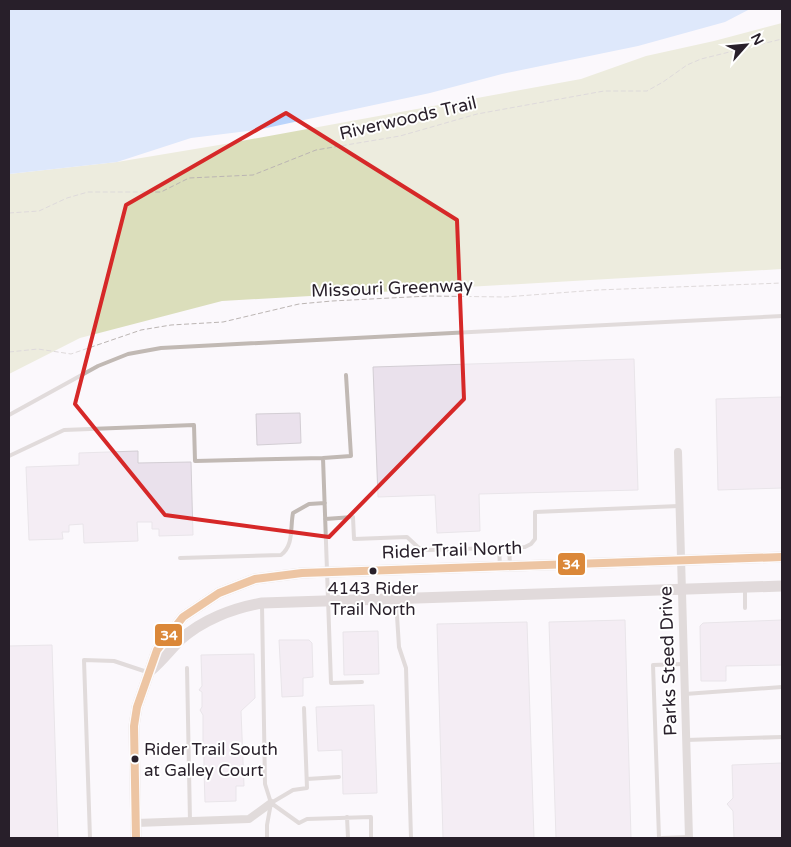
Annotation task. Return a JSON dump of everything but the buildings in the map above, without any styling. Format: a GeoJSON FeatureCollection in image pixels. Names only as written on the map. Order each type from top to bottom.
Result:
{"type":"FeatureCollection","features":[{"type":"Feature","properties":{"kind":"street","name":"Parks Steed Drive"},"geometry":{"type":"LineString","coordinates":[[678,452],[689,838]]}},
{"type":"Feature","properties":{"kind":"street","name":"Rider Trail North"},"geometry":{"type":"LineString","coordinates":[[158,659],[157,650],[184,617],[218,593],[254,579],[277,575],[505,565],[782,557]]}},
{"type":"Feature","properties":{"kind":"street"},"geometry":{"type":"LineString","coordinates":[[136,838],[134,726],[149,673],[158,659],[180,640],[199,627],[241,606],[262,603],[328,600],[782,586]]}},
{"type":"Feature","properties":{"kind":"street"},"geometry":{"type":"LineString","coordinates":[[136,823],[249,819],[271,803]]}},
{"type":"Feature","properties":{"kind":"lane"},"geometry":{"type":"LineString","coordinates":[[9,415],[98,366],[128,354],[161,348],[782,316]]}},
{"type":"Feature","properties":{"kind":"lane"},"geometry":{"type":"LineString","coordinates":[[9,456],[64,430],[194,426],[195,462],[351,456],[346,376]]}},
{"type":"Feature","properties":{"kind":"lane"},"geometry":{"type":"LineString","coordinates":[[323,458],[331,683],[362,682]]}},
{"type":"Feature","properties":{"kind":"lane"},"geometry":{"type":"LineString","coordinates":[[180,558],[281,555],[290,542],[293,513],[309,504],[325,503]]}},
{"type":"Feature","properties":{"kind":"lane"},"geometry":{"type":"LineString","coordinates":[[326,519],[354,517],[354,539],[407,537],[419,548],[428,550],[509,548],[525,547],[535,539],[535,512],[679,506]]}},
{"type":"Feature","properties":{"kind":"lane"},"geometry":{"type":"LineString","coordinates":[[499,548],[505,565]]}},
{"type":"Feature","properties":{"kind":"lane"},"geometry":{"type":"LineString","coordinates":[[505,565],[509,548]]}},
{"type":"Feature","properties":{"kind":"lane"},"geometry":{"type":"LineString","coordinates":[[745,588],[745,608]]}},
{"type":"Feature","properties":{"kind":"lane"},"geometry":{"type":"LineString","coordinates":[[396,598],[399,647],[406,668],[411,838]]}},
{"type":"Feature","properties":{"kind":"lane"},"geometry":{"type":"LineString","coordinates":[[262,603],[265,784],[271,803],[267,838]]}},
{"type":"Feature","properties":{"kind":"lane"},"geometry":{"type":"LineString","coordinates":[[90,838],[84,660],[114,661],[149,673]]}},
{"type":"Feature","properties":{"kind":"lane"},"geometry":{"type":"LineString","coordinates":[[683,664],[653,665],[660,838],[689,838]]}},
{"type":"Feature","properties":{"kind":"lane"},"geometry":{"type":"LineString","coordinates":[[187,668],[190,821]]}},
{"type":"Feature","properties":{"kind":"lane"},"geometry":{"type":"LineString","coordinates":[[684,694],[782,687]]}},
{"type":"Feature","properties":{"kind":"lane"},"geometry":{"type":"LineString","coordinates":[[271,803],[293,790],[307,788],[304,708]]}},
{"type":"Feature","properties":{"kind":"lane"},"geometry":{"type":"LineString","coordinates":[[686,740],[782,737]]}},
{"type":"Feature","properties":{"kind":"lane"},"geometry":{"type":"LineString","coordinates":[[307,779],[339,778]]}},
{"type":"Feature","properties":{"kind":"lane"},"geometry":{"type":"LineString","coordinates":[[271,803],[299,823],[306,819],[371,816],[371,838]]}},
{"type":"Feature","properties":{"kind":"lane"},"geometry":{"type":"LineString","coordinates":[[347,817],[348,838]]}},
{"type":"Feature","properties":{"kind":"path","name":"Riverwoods Trail"},"geometry":{"type":"LineString","coordinates":[[9,213],[46,209],[67,198],[88,192],[162,192],[189,178],[253,175],[316,150],[400,136],[477,114],[604,91],[647,90],[663,82],[687,65],[702,59],[782,39]]}},
{"type":"Feature","properties":{"kind":"path","name":"Missouri Greenway"},"geometry":{"type":"LineString","coordinates":[[9,352],[38,349],[70,354],[141,330],[171,325],[223,322],[299,304],[332,301],[429,296],[505,297],[597,290],[782,283]]}},
{"type":"Feature","properties":{"kind":"highlighted area"},"geometry":{"type":"Polygon","coordinates":[[[286,113],[457,220],[464,399],[329,537],[165,515],[75,404],[126,205],[286,113]]]}},
{"type":"Feature","properties":{"kind":"green space"},"geometry":{"type":"Polygon","coordinates":[[[782,23],[782,269],[222,301],[80,338],[9,374],[9,174],[117,162],[581,79],[646,56],[782,23]]]}},
{"type":"Feature","properties":{"kind":"water"},"geometry":{"type":"Polygon","coordinates":[[[9,9],[750,9],[725,22],[638,46],[502,74],[430,93],[257,130],[191,138],[117,162],[9,174],[9,9]]]}},
{"type":"Feature","properties":{"kind":"transit line","name":"34"},"geometry":{"type":"LineString","coordinates":[[136,838],[134,726],[137,707],[157,650],[183,617],[219,593],[255,579],[302,573],[782,557]]}},
{"type":"Feature","properties":{"kind":"place","name":"4143 Rider Trail North"},"geometry":{"type":"Point","coordinates":[373,571]}},
{"type":"Feature","properties":{"kind":"place","name":"Rider Trail South at Galley Court"},"geometry":{"type":"Point","coordinates":[135,759]}}]}
